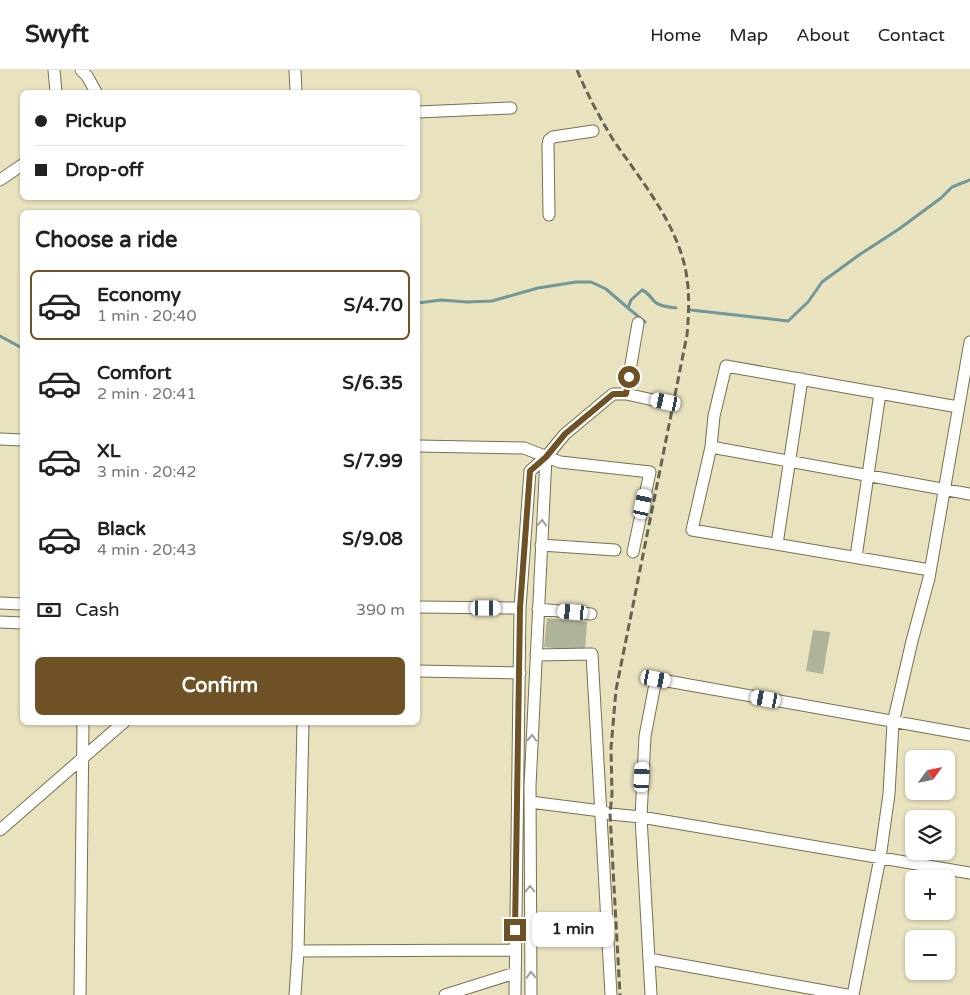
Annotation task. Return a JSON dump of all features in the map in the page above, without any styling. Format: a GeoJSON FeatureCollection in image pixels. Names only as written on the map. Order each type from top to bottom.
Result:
{"type":"FeatureCollection","features":[{"type":"Feature","properties":{"kind":"street"},"geometry":{"type":"LineString","coordinates":[[54,70],[56,90]]}},
{"type":"Feature","properties":{"kind":"street"},"geometry":{"type":"LineString","coordinates":[[81,70],[87,76],[95,90]]}},
{"type":"Feature","properties":{"kind":"street"},"geometry":{"type":"LineString","coordinates":[[294,70],[296,90]]}},
{"type":"Feature","properties":{"kind":"street"},"geometry":{"type":"LineString","coordinates":[[420,112],[511,108]]}},
{"type":"Feature","properties":{"kind":"street"},"geometry":{"type":"LineString","coordinates":[[549,215],[548,145],[550,140],[553,137],[593,131]]}},
{"type":"Feature","properties":{"kind":"street"},"geometry":{"type":"LineString","coordinates":[[0,180],[20,167]]}},
{"type":"Feature","properties":{"kind":"street"},"geometry":{"type":"LineString","coordinates":[[626,394],[638,323]]}},
{"type":"Feature","properties":{"kind":"street"},"geometry":{"type":"LineString","coordinates":[[853,995],[880,858],[889,794],[893,723],[930,570],[970,342]]}},
{"type":"Feature","properties":{"kind":"street"},"geometry":{"type":"LineString","coordinates":[[930,570],[692,530],[711,448],[714,416],[726,366],[958,407]]}},
{"type":"Feature","properties":{"kind":"street"},"geometry":{"type":"LineString","coordinates":[[777,544],[802,379]]}},
{"type":"Feature","properties":{"kind":"street"},"geometry":{"type":"LineString","coordinates":[[514,995],[520,608],[530,471],[546,457],[565,434],[613,394],[626,394],[666,402]]}},
{"type":"Feature","properties":{"kind":"street"},"geometry":{"type":"LineString","coordinates":[[856,557],[880,394]]}},
{"type":"Feature","properties":{"kind":"street"},"geometry":{"type":"LineString","coordinates":[[0,439],[20,440]]}},
{"type":"Feature","properties":{"kind":"street"},"geometry":{"type":"LineString","coordinates":[[420,446],[524,448],[560,462],[650,472],[633,552]]}},
{"type":"Feature","properties":{"kind":"street"},"geometry":{"type":"LineString","coordinates":[[711,448],[970,494]]}},
{"type":"Feature","properties":{"kind":"street"},"geometry":{"type":"LineString","coordinates":[[531,995],[530,802],[546,457]]}},
{"type":"Feature","properties":{"kind":"street"},"geometry":{"type":"LineString","coordinates":[[541,545],[615,550]]}},
{"type":"Feature","properties":{"kind":"street"},"geometry":{"type":"LineString","coordinates":[[0,603],[20,604]]}},
{"type":"Feature","properties":{"kind":"street"},"geometry":{"type":"LineString","coordinates":[[420,607],[520,608]]}},
{"type":"Feature","properties":{"kind":"street"},"geometry":{"type":"LineString","coordinates":[[538,609],[591,614]]}},
{"type":"Feature","properties":{"kind":"street"},"geometry":{"type":"LineString","coordinates":[[0,622],[20,623]]}},
{"type":"Feature","properties":{"kind":"street"},"geometry":{"type":"LineString","coordinates":[[536,654],[592,654],[611,995]]}},
{"type":"Feature","properties":{"kind":"street"},"geometry":{"type":"LineString","coordinates":[[420,671],[520,673]]}},
{"type":"Feature","properties":{"kind":"street"},"geometry":{"type":"LineString","coordinates":[[651,995],[641,817],[645,736],[656,679],[970,736]]}},
{"type":"Feature","properties":{"kind":"street"},"geometry":{"type":"LineString","coordinates":[[80,995],[83,725]]}},
{"type":"Feature","properties":{"kind":"street"},"geometry":{"type":"LineString","coordinates":[[0,830],[120,725]]}},
{"type":"Feature","properties":{"kind":"street"},"geometry":{"type":"LineString","coordinates":[[295,995],[298,951],[303,725]]}},
{"type":"Feature","properties":{"kind":"street"},"geometry":{"type":"LineString","coordinates":[[530,802],[641,817],[970,874]]}},
{"type":"Feature","properties":{"kind":"street"},"geometry":{"type":"LineString","coordinates":[[298,951],[515,950]]}},
{"type":"Feature","properties":{"kind":"street"},"geometry":{"type":"LineString","coordinates":[[649,960],[847,995]]}},
{"type":"Feature","properties":{"kind":"street"},"geometry":{"type":"LineString","coordinates":[[444,995],[515,974]]}},
{"type":"Feature","properties":{"kind":"green space"},"geometry":{"type":"Polygon","coordinates":[[[547,618],[587,622],[585,651],[544,647],[547,618]]]}},
{"type":"Feature","properties":{"kind":"green space"},"geometry":{"type":"Polygon","coordinates":[[[813,630],[830,632],[823,674],[806,671],[813,630]]]}},
{"type":"Feature","properties":{"kind":"waterway"},"geometry":{"type":"LineString","coordinates":[[691,310],[788,321],[808,302],[822,282],[899,229],[941,198],[952,187],[970,180]]}},
{"type":"Feature","properties":{"kind":"waterway"},"geometry":{"type":"LineString","coordinates":[[420,303],[441,300],[492,301],[538,288],[576,282],[591,282],[606,289],[628,308],[631,300],[642,290],[657,304],[676,308]]}},
{"type":"Feature","properties":{"kind":"waterway"},"geometry":{"type":"LineString","coordinates":[[628,308],[645,322]]}},
{"type":"Feature","properties":{"kind":"waterway"},"geometry":{"type":"LineString","coordinates":[[0,336],[20,347]]}},
{"type":"Feature","properties":{"kind":"railway"},"geometry":{"type":"LineString","coordinates":[[577,70],[593,105],[612,138],[673,232],[680,249],[687,276],[689,309],[687,335],[616,690],[611,748],[612,794],[610,814],[620,995]]}},
{"type":"Feature","properties":{"kind":"route"},"geometry":{"type":"LineString","coordinates":[[515,930],[520,608],[530,471],[546,457],[565,434],[613,394],[626,394],[629,377]]}}]}
